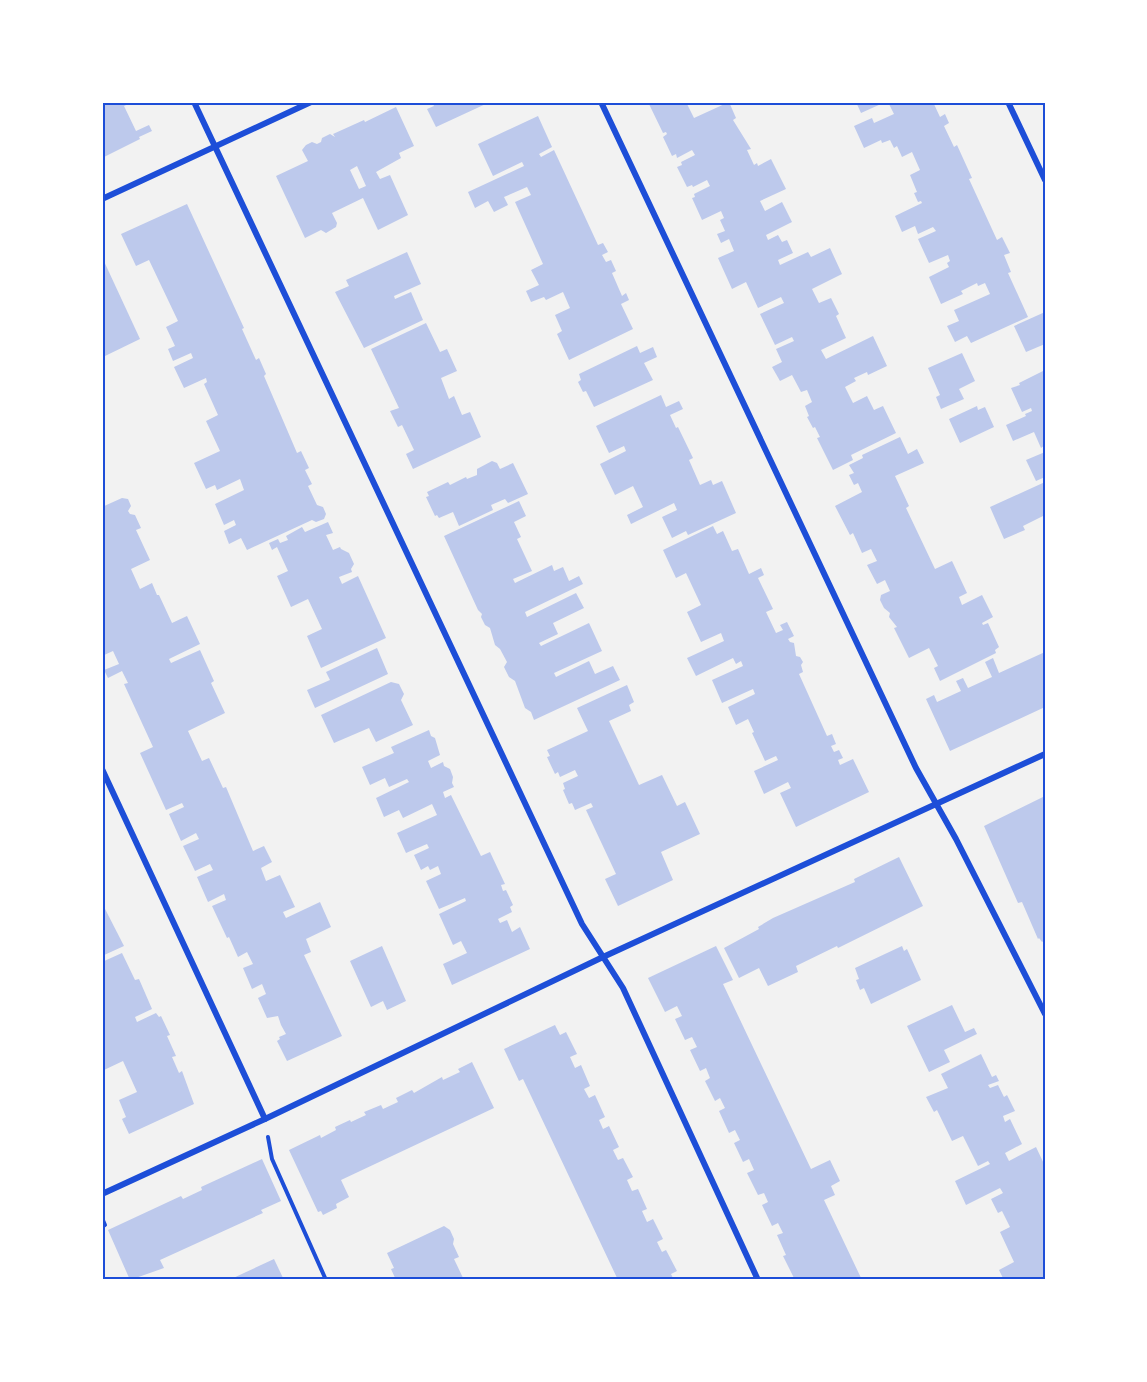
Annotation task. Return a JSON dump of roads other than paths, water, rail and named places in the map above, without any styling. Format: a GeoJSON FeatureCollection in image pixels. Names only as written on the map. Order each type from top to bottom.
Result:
{"type":"FeatureCollection","features":[{"type":"Feature","properties":{"kind":"street"},"geometry":{"type":"LineString","coordinates":[[194,102],[582,924],[623,988],[758,1280]]}},
{"type":"Feature","properties":{"kind":"street"},"geometry":{"type":"LineString","coordinates":[[102,199],[311,102]]}},
{"type":"Feature","properties":{"kind":"street"},"geometry":{"type":"LineString","coordinates":[[601,102],[910,757],[956,839],[1045,1014]]}},
{"type":"Feature","properties":{"kind":"street"},"geometry":{"type":"LineString","coordinates":[[1008,102],[1045,180]]}},
{"type":"Feature","properties":{"kind":"street"},"geometry":{"type":"LineString","coordinates":[[102,1194],[265,1119],[603,957],[1045,754]]}},
{"type":"Feature","properties":{"kind":"street"},"geometry":{"type":"LineString","coordinates":[[102,769],[265,1119]]}}]}
